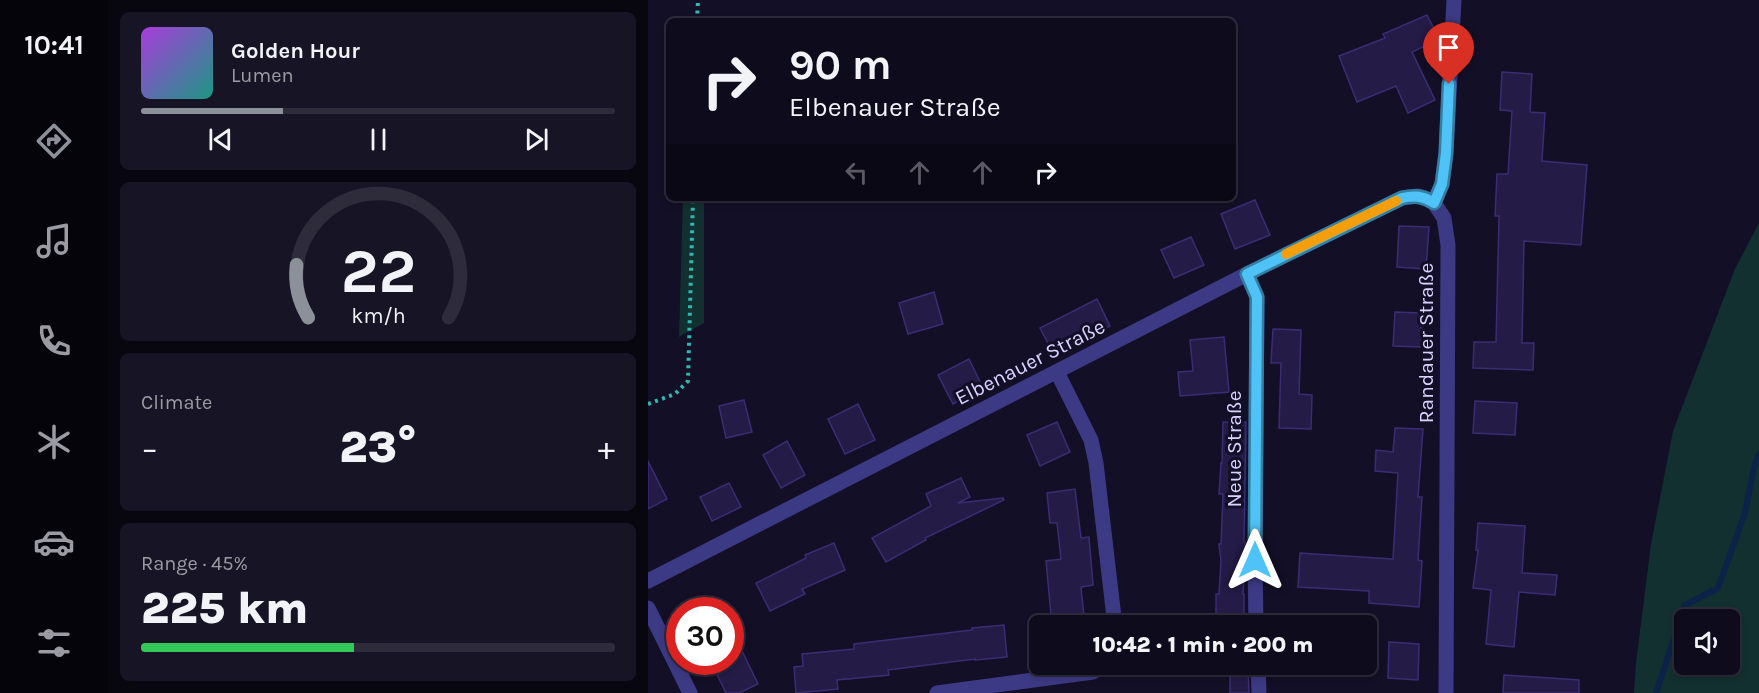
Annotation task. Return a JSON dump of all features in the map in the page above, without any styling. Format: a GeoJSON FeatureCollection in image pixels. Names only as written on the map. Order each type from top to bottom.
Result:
{"type":"FeatureCollection","features":[{"type":"Feature","properties":{"kind":"street"},"geometry":{"type":"LineString","coordinates":[[1434,203],[1442,184],[1446,153],[1454,0]]}},
{"type":"Feature","properties":{"kind":"street","name":"Elbenauer Straße"},"geometry":{"type":"LineString","coordinates":[[648,581],[1247,274],[1402,198],[1418,196],[1434,203]]}},
{"type":"Feature","properties":{"kind":"street","name":"Randauer Straße"},"geometry":{"type":"LineString","coordinates":[[1434,203],[1444,218],[1448,245],[1446,693]]}},
{"type":"Feature","properties":{"kind":"street","name":"Neue Straße"},"geometry":{"type":"LineString","coordinates":[[1247,274],[1257,297],[1256,615]]}},
{"type":"Feature","properties":{"kind":"street"},"geometry":{"type":"LineString","coordinates":[[1057,372],[1091,440],[1096,463],[1114,615]]}},
{"type":"Feature","properties":{"kind":"street"},"geometry":{"type":"LineString","coordinates":[[648,608],[690,693]]}},
{"type":"Feature","properties":{"kind":"street"},"geometry":{"type":"LineString","coordinates":[[937,693],[1071,675]]}},
{"type":"Feature","properties":{"kind":"street"},"geometry":{"type":"LineString","coordinates":[[1259,675],[1260,693]]}},
{"type":"Feature","properties":{"kind":"path"},"geometry":{"type":"LineString","coordinates":[[697,18],[698,0]]}},
{"type":"Feature","properties":{"kind":"path"},"geometry":{"type":"LineString","coordinates":[[648,404],[675,394],[688,381],[693,201]]}},
{"type":"Feature","properties":{"kind":"green space"},"geometry":{"type":"Polygon","coordinates":[[[683,201],[704,201],[704,323],[679,337],[683,201]]]}},
{"type":"Feature","properties":{"kind":"green space"},"geometry":{"type":"Polygon","coordinates":[[[1759,223],[1759,693],[1634,693],[1651,544],[1673,431],[1735,269],[1759,223]]]}},
{"type":"Feature","properties":{"kind":"building"},"geometry":{"type":"Polygon","coordinates":[[[1427,15],[1439,39],[1412,52],[1435,100],[1408,113],[1396,86],[1357,102],[1339,56],[1385,38],[1383,34],[1427,15]]]}},
{"type":"Feature","properties":{"kind":"building"},"geometry":{"type":"Polygon","coordinates":[[[1502,72],[1532,74],[1530,112],[1545,113],[1542,161],[1587,165],[1581,245],[1524,241],[1522,343],[1534,343],[1533,370],[1473,368],[1474,342],[1496,342],[1499,216],[1495,216],[1497,174],[1508,174],[1512,111],[1500,110],[1502,72]]]}},
{"type":"Feature","properties":{"kind":"building"},"geometry":{"type":"Polygon","coordinates":[[[1255,200],[1270,235],[1235,249],[1221,214],[1255,200]]]}},
{"type":"Feature","properties":{"kind":"building"},"geometry":{"type":"Polygon","coordinates":[[[1399,226],[1429,227],[1426,269],[1397,267],[1399,226]]]}},
{"type":"Feature","properties":{"kind":"building"},"geometry":{"type":"Polygon","coordinates":[[[1191,237],[1204,265],[1174,278],[1161,250],[1191,237]]]}},
{"type":"Feature","properties":{"kind":"building"},"geometry":{"type":"Polygon","coordinates":[[[934,292],[943,324],[908,334],[899,303],[934,292]]]}},
{"type":"Feature","properties":{"kind":"building"},"geometry":{"type":"Polygon","coordinates":[[[1097,299],[1110,326],[1054,355],[1040,328],[1097,299]]]}},
{"type":"Feature","properties":{"kind":"building"},"geometry":{"type":"Polygon","coordinates":[[[1395,312],[1423,313],[1421,347],[1393,346],[1395,312]]]}},
{"type":"Feature","properties":{"kind":"building"},"geometry":{"type":"Polygon","coordinates":[[[1273,329],[1301,330],[1299,394],[1312,395],[1311,429],[1279,428],[1281,363],[1271,363],[1273,329]]]}},
{"type":"Feature","properties":{"kind":"building"},"geometry":{"type":"Polygon","coordinates":[[[1224,337],[1229,392],[1180,396],[1178,372],[1193,371],[1190,340],[1224,337]]]}},
{"type":"Feature","properties":{"kind":"building"},"geometry":{"type":"Polygon","coordinates":[[[969,359],[983,388],[953,404],[938,375],[969,359]]]}},
{"type":"Feature","properties":{"kind":"building"},"geometry":{"type":"Polygon","coordinates":[[[744,400],[752,432],[726,438],[719,406],[744,400]]]}},
{"type":"Feature","properties":{"kind":"building"},"geometry":{"type":"Polygon","coordinates":[[[1475,401],[1517,403],[1515,435],[1473,433],[1475,401]]]}},
{"type":"Feature","properties":{"kind":"building"},"geometry":{"type":"Polygon","coordinates":[[[858,404],[875,440],[845,454],[828,419],[858,404]]]}},
{"type":"Feature","properties":{"kind":"building"},"geometry":{"type":"Polygon","coordinates":[[[1057,422],[1070,452],[1040,466],[1027,435],[1057,422]]]}},
{"type":"Feature","properties":{"kind":"building"},"geometry":{"type":"Polygon","coordinates":[[[1223,422],[1246,422],[1244,615],[1216,615],[1216,594],[1219,594],[1221,561],[1219,544],[1221,544],[1223,494],[1219,494],[1223,422]]]}},
{"type":"Feature","properties":{"kind":"building"},"geometry":{"type":"Polygon","coordinates":[[[1395,428],[1423,429],[1418,497],[1422,497],[1418,560],[1422,561],[1419,607],[1369,603],[1369,591],[1298,587],[1300,553],[1393,559],[1398,473],[1375,471],[1376,450],[1393,452],[1395,428]]]}},
{"type":"Feature","properties":{"kind":"building"},"geometry":{"type":"Polygon","coordinates":[[[787,441],[805,475],[781,488],[763,455],[787,441]]]}},
{"type":"Feature","properties":{"kind":"building"},"geometry":{"type":"Polygon","coordinates":[[[648,461],[667,499],[648,509],[648,461]]]}},
{"type":"Feature","properties":{"kind":"building"},"geometry":{"type":"Polygon","coordinates":[[[961,478],[970,497],[958,503],[1003,498],[1004,500],[925,538],[926,540],[886,562],[872,538],[931,506],[926,494],[961,478]]]}},
{"type":"Feature","properties":{"kind":"building"},"geometry":{"type":"Polygon","coordinates":[[[729,483],[741,507],[712,521],[700,497],[729,483]]]}},
{"type":"Feature","properties":{"kind":"building"},"geometry":{"type":"Polygon","coordinates":[[[1075,489],[1081,538],[1089,537],[1093,585],[1081,587],[1084,615],[1051,615],[1046,561],[1061,559],[1057,523],[1050,523],[1047,493],[1075,489]]]}},
{"type":"Feature","properties":{"kind":"building"},"geometry":{"type":"Polygon","coordinates":[[[1478,523],[1525,526],[1522,573],[1557,575],[1555,595],[1519,592],[1514,647],[1486,644],[1491,590],[1473,588],[1478,550],[1476,550],[1478,523]]]}},
{"type":"Feature","properties":{"kind":"building"},"geometry":{"type":"Polygon","coordinates":[[[834,543],[845,570],[802,589],[805,594],[770,611],[756,583],[806,558],[805,555],[834,543]]]}},
{"type":"Feature","properties":{"kind":"building"},"geometry":{"type":"Polygon","coordinates":[[[1004,625],[1007,657],[888,670],[889,675],[837,680],[838,689],[796,693],[794,667],[803,666],[802,654],[854,649],[854,644],[1004,625]]]}},
{"type":"Feature","properties":{"kind":"building"},"geometry":{"type":"Polygon","coordinates":[[[1389,642],[1419,644],[1418,680],[1388,678],[1389,642]]]}},
{"type":"Feature","properties":{"kind":"building"},"geometry":{"type":"Polygon","coordinates":[[[744,655],[758,684],[739,693],[726,693],[717,675],[744,675],[744,655]]]}},
{"type":"Feature","properties":{"kind":"building"},"geometry":{"type":"Polygon","coordinates":[[[1230,675],[1248,675],[1249,693],[1230,693],[1230,675]]]}},
{"type":"Feature","properties":{"kind":"building"},"geometry":{"type":"Polygon","coordinates":[[[1504,675],[1579,680],[1579,693],[1503,693],[1504,675]]]}},
{"type":"Feature","properties":{"kind":"waterway"},"geometry":{"type":"LineString","coordinates":[[1656,693],[1685,605],[1718,588],[1745,513],[1754,467],[1759,454]]}},
{"type":"Feature","properties":{"kind":"slow traffic"},"geometry":{"type":"LineString","coordinates":[[1286,254],[1396,201]]}},
{"type":"Feature","properties":{"kind":"route"},"geometry":{"type":"LineString","coordinates":[[1255,560],[1257,297],[1247,274],[1402,198],[1418,196],[1434,203],[1442,184],[1446,153],[1449,84]]}}]}
